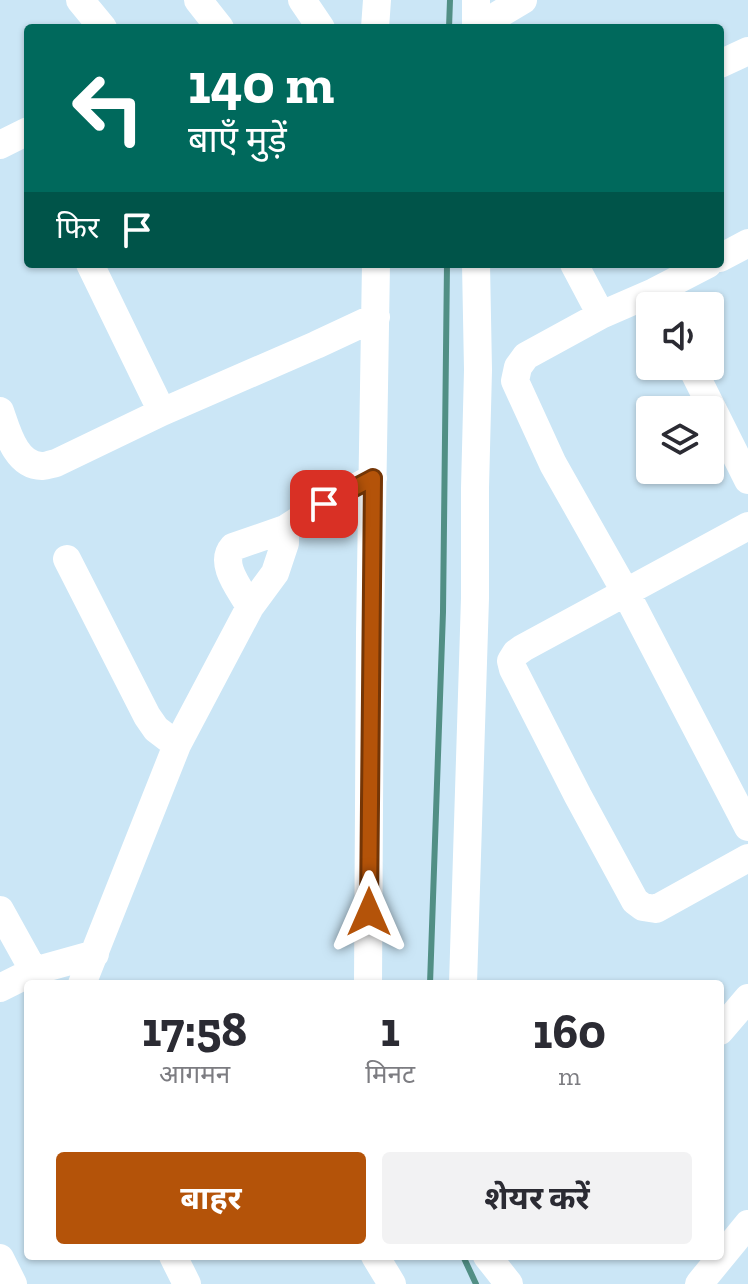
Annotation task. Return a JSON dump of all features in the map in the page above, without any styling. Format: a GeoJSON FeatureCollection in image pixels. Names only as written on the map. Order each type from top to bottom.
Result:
{"type":"FeatureCollection","features":[{"type":"Feature","properties":{"kind":"street"},"geometry":{"type":"LineString","coordinates":[[80,0],[100,24]]}},
{"type":"Feature","properties":{"kind":"street"},"geometry":{"type":"LineString","coordinates":[[198,0],[217,24]]}},
{"type":"Feature","properties":{"kind":"street"},"geometry":{"type":"LineString","coordinates":[[302,0],[318,24]]}},
{"type":"Feature","properties":{"kind":"street"},"geometry":{"type":"LineString","coordinates":[[375,24],[377,0]]}},
{"type":"Feature","properties":{"kind":"street"},"geometry":{"type":"LineString","coordinates":[[483,14],[523,0]]}},
{"type":"Feature","properties":{"kind":"street"},"geometry":{"type":"LineString","coordinates":[[724,62],[748,51]]}},
{"type":"Feature","properties":{"kind":"street"},"geometry":{"type":"LineString","coordinates":[[724,256],[748,243]]}},
{"type":"Feature","properties":{"kind":"street"},"geometry":{"type":"LineString","coordinates":[[92,268],[162,412]]}},
{"type":"Feature","properties":{"kind":"street"},"geometry":{"type":"LineString","coordinates":[[368,980],[376,268]]}},
{"type":"Feature","properties":{"kind":"street"},"geometry":{"type":"LineString","coordinates":[[463,980],[475,598],[476,268]]}},
{"type":"Feature","properties":{"kind":"street"},"geometry":{"type":"LineString","coordinates":[[576,268],[601,315]]}},
{"type":"Feature","properties":{"kind":"street"},"geometry":{"type":"LineString","coordinates":[[667,292],[702,268]]}},
{"type":"Feature","properties":{"kind":"street"},"geometry":{"type":"LineString","coordinates":[[636,305],[601,315],[526,356],[518,367],[515,381],[553,464],[626,593],[748,827]]}},
{"type":"Feature","properties":{"kind":"street"},"geometry":{"type":"LineString","coordinates":[[0,411],[6,448],[31,464],[42,466],[56,463],[376,317]]}},
{"type":"Feature","properties":{"kind":"street"},"geometry":{"type":"LineString","coordinates":[[698,380],[748,480]]}},
{"type":"Feature","properties":{"kind":"street"},"geometry":{"type":"LineString","coordinates":[[250,607],[227,564],[233,547],[285,529],[373,478]]}},
{"type":"Feature","properties":{"kind":"street"},"geometry":{"type":"LineString","coordinates":[[748,526],[523,648],[511,661],[635,901],[643,907],[656,909],[748,858]]}},
{"type":"Feature","properties":{"kind":"street"},"geometry":{"type":"LineString","coordinates":[[84,980],[177,745],[250,607],[275,573],[285,543],[285,529]]}},
{"type":"Feature","properties":{"kind":"street"},"geometry":{"type":"LineString","coordinates":[[67,559],[147,716],[156,729],[177,745]]}},
{"type":"Feature","properties":{"kind":"street"},"geometry":{"type":"LineString","coordinates":[[0,910],[37,977],[95,954]]}},
{"type":"Feature","properties":{"kind":"street"},"geometry":{"type":"LineString","coordinates":[[0,988],[24,981]]}},
{"type":"Feature","properties":{"kind":"street"},"geometry":{"type":"LineString","coordinates":[[724,1026],[748,998]]}},
{"type":"Feature","properties":{"kind":"street"},"geometry":{"type":"LineString","coordinates":[[724,1252],[738,1234]]}},
{"type":"Feature","properties":{"kind":"street"},"geometry":{"type":"LineString","coordinates":[[0,1258],[13,1284]]}},
{"type":"Feature","properties":{"kind":"street"},"geometry":{"type":"LineString","coordinates":[[175,1260],[187,1284]]}},
{"type":"Feature","properties":{"kind":"street"},"geometry":{"type":"LineString","coordinates":[[377,1260],[392,1284]]}},
{"type":"Feature","properties":{"kind":"street"},"geometry":{"type":"LineString","coordinates":[[490,1260],[509,1284]]}},
{"type":"Feature","properties":{"kind":"street"},"geometry":{"type":"LineString","coordinates":[[699,1284],[718,1260]]}},
{"type":"Feature","properties":{"kind":"waterway"},"geometry":{"type":"LineString","coordinates":[[449,24],[450,0]]}},
{"type":"Feature","properties":{"kind":"waterway"},"geometry":{"type":"LineString","coordinates":[[430,980],[443,612],[447,268]]}},
{"type":"Feature","properties":{"kind":"waterway"},"geometry":{"type":"LineString","coordinates":[[465,1260],[476,1284]]}},
{"type":"Feature","properties":{"kind":"route"},"geometry":{"type":"LineString","coordinates":[[324,504],[373,478],[369,912]]}}]}
